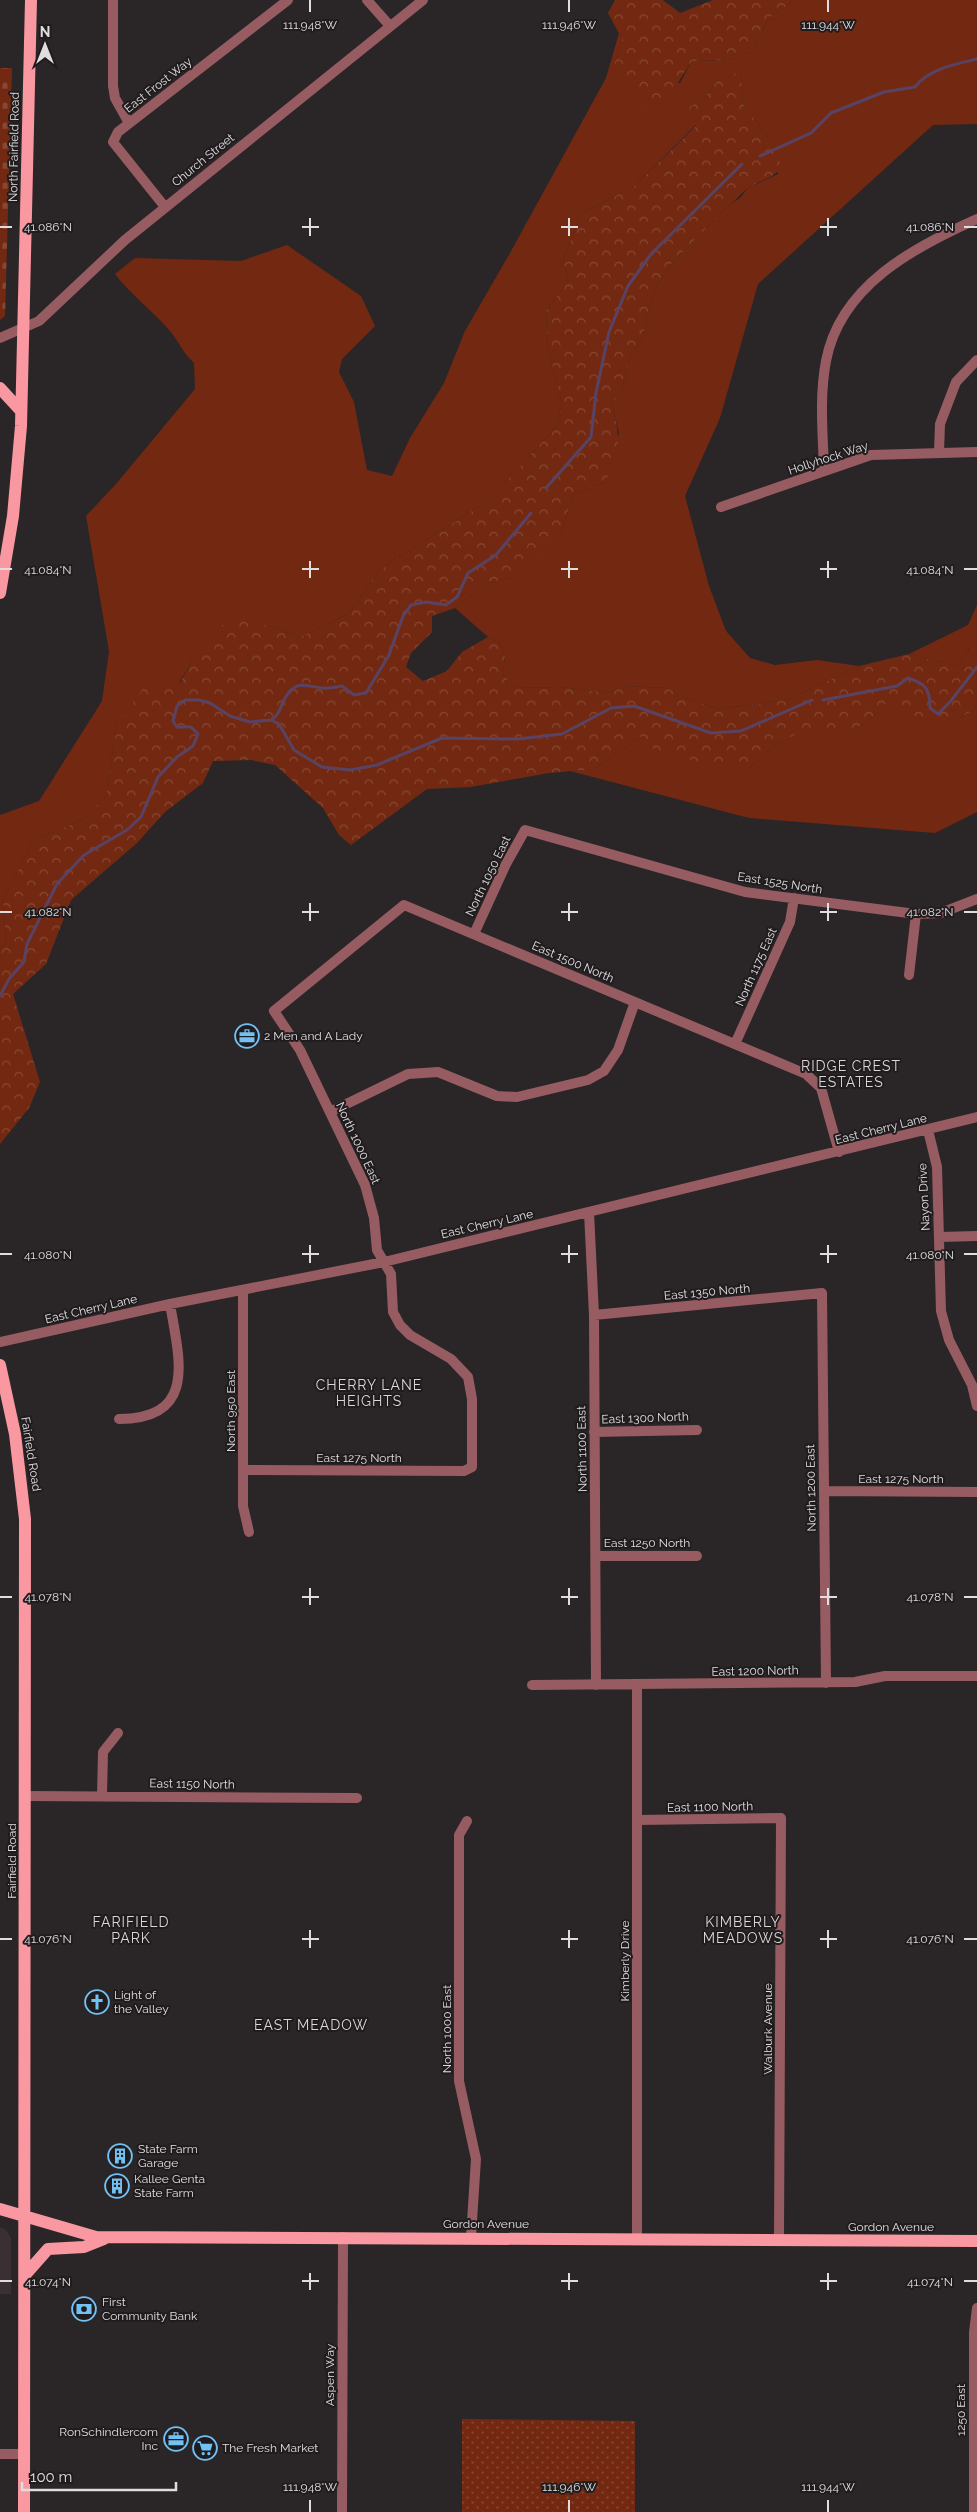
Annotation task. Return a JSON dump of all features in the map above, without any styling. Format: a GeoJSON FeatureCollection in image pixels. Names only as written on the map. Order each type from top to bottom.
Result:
{"type":"FeatureCollection","features":[{"type":"Feature","properties":{"kind":"main road","name":"North Fairfield Road"},"geometry":{"type":"LineString","coordinates":[[0,593],[13,516],[21,411],[31,0]]}},
{"type":"Feature","properties":{"kind":"main road"},"geometry":{"type":"LineString","coordinates":[[0,388],[21,411]]}},
{"type":"Feature","properties":{"kind":"main road","name":"Fairfield Road"},"geometry":{"type":"LineString","coordinates":[[0,1365],[15,1434],[24,1499],[26,1796],[24,2454]]}},
{"type":"Feature","properties":{"kind":"main road","name":"Gordon Avenue"},"geometry":{"type":"LineString","coordinates":[[0,2209],[87,2236],[109,2237],[471,2237],[977,2241]]}},
{"type":"Feature","properties":{"kind":"main road"},"geometry":{"type":"LineString","coordinates":[[25,2275],[48,2249],[84,2247],[109,2237]]}},
{"type":"Feature","properties":{"kind":"main road"},"geometry":{"type":"LineString","coordinates":[[24,2454],[24,2512]]}},
{"type":"Feature","properties":{"kind":"street"},"geometry":{"type":"LineString","coordinates":[[113,0],[113,86],[115,98],[130,123]]}},
{"type":"Feature","properties":{"kind":"street","name":"East Frost Way"},"geometry":{"type":"LineString","coordinates":[[166,207],[113,142],[118,132],[288,0]]}},
{"type":"Feature","properties":{"kind":"street"},"geometry":{"type":"LineString","coordinates":[[367,0],[390,26]]}},
{"type":"Feature","properties":{"kind":"street","name":"Church Street"},"geometry":{"type":"LineString","coordinates":[[0,338],[39,321],[125,240],[423,0]]}},
{"type":"Feature","properties":{"kind":"street"},"geometry":{"type":"LineString","coordinates":[[824,471],[822,401],[826,360],[838,325],[865,288],[892,264],[930,240],[977,219]]}},
{"type":"Feature","properties":{"kind":"street"},"geometry":{"type":"LineString","coordinates":[[939,452],[940,424],[956,382],[977,360]]}},
{"type":"Feature","properties":{"kind":"street","name":"Hollyhock Way"},"geometry":{"type":"LineString","coordinates":[[721,507],[871,455],[977,452]]}},
{"type":"Feature","properties":{"kind":"street","name":"East 1525 North"},"geometry":{"type":"LineString","coordinates":[[525,830],[745,892],[916,914],[941,912],[977,899]]}},
{"type":"Feature","properties":{"kind":"street","name":"North 1050 East"},"geometry":{"type":"LineString","coordinates":[[474,934],[506,864],[525,830]]}},
{"type":"Feature","properties":{"kind":"street","name":"North 1175 East"},"geometry":{"type":"LineString","coordinates":[[735,1044],[790,922],[794,898]]}},
{"type":"Feature","properties":{"kind":"street","name":"East 1500 North"},"geometry":{"type":"LineString","coordinates":[[274,1011],[404,905],[806,1074],[821,1088],[839,1152]]}},
{"type":"Feature","properties":{"kind":"street"},"geometry":{"type":"LineString","coordinates":[[909,975],[916,914]]}},
{"type":"Feature","properties":{"kind":"street"},"geometry":{"type":"LineString","coordinates":[[330,1112],[408,1074],[438,1072],[497,1096],[518,1097],[588,1080],[604,1071],[618,1050],[635,1002]]}},
{"type":"Feature","properties":{"kind":"street","name":"North 1000 East"},"geometry":{"type":"LineString","coordinates":[[274,1011],[300,1050],[365,1185],[374,1218],[377,1250],[391,1274],[393,1312],[400,1325],[410,1335],[451,1359],[468,1377],[472,1398],[472,1467]]}},
{"type":"Feature","properties":{"kind":"street","name":"East Cherry Lane"},"geometry":{"type":"LineString","coordinates":[[0,1342],[170,1304],[384,1262],[977,1117]]}},
{"type":"Feature","properties":{"kind":"street","name":"Nayon Drive"},"geometry":{"type":"LineString","coordinates":[[928,1130],[937,1167],[941,1311],[949,1340],[974,1384],[977,1406]]}},
{"type":"Feature","properties":{"kind":"street","name":"North 1100 East"},"geometry":{"type":"LineString","coordinates":[[589,1212],[594,1315],[596,1685]]}},
{"type":"Feature","properties":{"kind":"street"},"geometry":{"type":"LineString","coordinates":[[939,1237],[977,1236]]}},
{"type":"Feature","properties":{"kind":"street","name":"North 950 East"},"geometry":{"type":"LineString","coordinates":[[244,1290],[243,1506],[249,1532]]}},
{"type":"Feature","properties":{"kind":"street","name":"East 1350 North"},"geometry":{"type":"LineString","coordinates":[[594,1315],[822,1293]]}},
{"type":"Feature","properties":{"kind":"street","name":"North 1200 East"},"geometry":{"type":"LineString","coordinates":[[822,1293],[826,1682]]}},
{"type":"Feature","properties":{"kind":"street"},"geometry":{"type":"LineString","coordinates":[[119,1419],[140,1419],[153,1414],[167,1405],[179,1383],[180,1366],[170,1304]]}},
{"type":"Feature","properties":{"kind":"street","name":"East 1300 North"},"geometry":{"type":"LineString","coordinates":[[594,1432],[697,1430]]}},
{"type":"Feature","properties":{"kind":"street","name":"East 1275 North"},"geometry":{"type":"LineString","coordinates":[[244,1470],[464,1472],[472,1467]]}},
{"type":"Feature","properties":{"kind":"street","name":"East 1275 North"},"geometry":{"type":"LineString","coordinates":[[824,1491],[977,1492]]}},
{"type":"Feature","properties":{"kind":"street","name":"East 1250 North"},"geometry":{"type":"LineString","coordinates":[[596,1556],[697,1556]]}},
{"type":"Feature","properties":{"kind":"street","name":"East 1200 North"},"geometry":{"type":"LineString","coordinates":[[532,1685],[855,1682],[885,1676],[977,1676]]}},
{"type":"Feature","properties":{"kind":"street","name":"Kimberly Drive"},"geometry":{"type":"LineString","coordinates":[[637,1684],[637,2239]]}},
{"type":"Feature","properties":{"kind":"street"},"geometry":{"type":"LineString","coordinates":[[102,1795],[103,1752],[118,1733]]}},
{"type":"Feature","properties":{"kind":"street","name":"East 1150 North"},"geometry":{"type":"LineString","coordinates":[[26,1796],[357,1798]]}},
{"type":"Feature","properties":{"kind":"street","name":"East 1100 North"},"geometry":{"type":"LineString","coordinates":[[638,1820],[782,1818]]}},
{"type":"Feature","properties":{"kind":"street","name":"Walburk Avenue"},"geometry":{"type":"LineString","coordinates":[[779,2240],[782,1818]]}},
{"type":"Feature","properties":{"kind":"street","name":"North 1000 East"},"geometry":{"type":"LineString","coordinates":[[467,1821],[459,1835],[459,2081],[476,2159],[471,2237]]}},
{"type":"Feature","properties":{"kind":"street","name":"Aspen Way"},"geometry":{"type":"LineString","coordinates":[[342,2512],[343,2237]]}},
{"type":"Feature","properties":{"kind":"street","name":"1250 East"},"geometry":{"type":"LineString","coordinates":[[974,2512],[974,2332],[977,2308]]}},
{"type":"Feature","properties":{"kind":"street"},"geometry":{"type":"LineString","coordinates":[[0,2454],[24,2454]]}},
{"type":"Feature","properties":{"kind":"shaded area"},"geometry":{"type":"Polygon","coordinates":[[[0,2227],[6,2230],[11,2238],[11,2294],[0,2294],[0,2227]]]}},
{"type":"Feature","properties":{"kind":"green space"},"geometry":{"type":"Polygon","coordinates":[[[615,0],[663,0],[680,13],[713,0],[795,0],[768,19],[752,52],[729,60],[692,61],[668,98],[645,105],[624,81],[614,65],[622,39],[608,13],[615,0]]]}},
{"type":"Feature","properties":{"kind":"green space"},"geometry":{"type":"Polygon","coordinates":[[[795,0],[977,0],[977,124],[933,125],[758,284],[720,418],[685,496],[709,586],[726,631],[750,658],[775,665],[817,660],[859,666],[787,700],[719,709],[685,698],[667,688],[626,686],[610,693],[561,687],[515,688],[503,674],[505,656],[500,644],[488,637],[455,608],[485,584],[516,576],[558,539],[574,495],[605,482],[619,433],[612,405],[622,389],[629,361],[643,335],[654,290],[672,263],[729,205],[740,198],[748,188],[778,174],[768,137],[743,104],[741,73],[720,78],[704,98],[686,109],[696,125],[634,186],[581,214],[563,260],[568,281],[546,311],[548,349],[562,403],[557,426],[489,500],[379,570],[350,613],[300,637],[263,624],[192,661],[179,683],[117,723],[106,796],[84,819],[33,841],[3,900],[6,942],[0,951],[0,815],[39,801],[102,701],[109,651],[86,516],[116,484],[195,389],[194,363],[170,331],[115,274],[135,258],[241,261],[287,245],[361,296],[375,326],[342,359],[339,372],[354,402],[367,470],[392,476],[410,438],[444,383],[465,331],[606,78],[619,33],[622,39],[614,65],[680,83],[692,61],[729,60],[752,52],[768,19],[795,0]]]}},
{"type":"Feature","properties":{"kind":"green space"},"geometry":{"type":"Polygon","coordinates":[[[0,68],[12,68],[5,316],[0,320],[0,68]]]}},
{"type":"Feature","properties":{"kind":"green space"},"geometry":{"type":"Polygon","coordinates":[[[741,72],[743,104],[768,137],[782,166],[772,176],[747,189],[729,205],[672,263],[654,290],[643,335],[629,361],[622,389],[612,405],[617,427],[618,444],[614,461],[605,482],[574,495],[558,539],[516,576],[485,584],[455,608],[432,616],[432,632],[411,653],[406,667],[423,681],[447,671],[462,652],[488,637],[500,644],[505,656],[503,674],[515,688],[561,687],[610,693],[625,686],[667,688],[685,698],[719,709],[787,700],[859,666],[909,654],[957,666],[969,650],[977,646],[977,708],[944,727],[884,704],[872,717],[849,734],[797,734],[773,746],[751,767],[699,762],[654,750],[642,736],[594,769],[549,773],[470,787],[427,789],[351,845],[339,835],[323,808],[275,765],[251,760],[213,761],[203,783],[165,812],[137,843],[71,900],[46,964],[13,994],[40,1082],[29,1108],[0,1144],[0,951],[6,942],[3,900],[33,841],[84,819],[106,796],[117,723],[146,685],[180,683],[192,661],[229,617],[263,624],[300,637],[350,613],[379,570],[489,500],[557,426],[562,403],[548,349],[546,311],[568,281],[563,260],[581,214],[634,186],[696,126],[686,121],[686,109],[704,98],[720,78],[741,72]]]}},
{"type":"Feature","properties":{"kind":"green space"},"geometry":{"type":"Polygon","coordinates":[[[977,605],[977,646],[969,650],[957,666],[909,654],[968,625],[977,605]]]}},
{"type":"Feature","properties":{"kind":"green space"},"geometry":{"type":"Polygon","coordinates":[[[884,703],[944,727],[977,708],[977,812],[935,833],[749,818],[570,771],[594,769],[642,736],[751,767],[773,746],[797,734],[849,734],[872,717],[884,703]]]}},
{"type":"Feature","properties":{"kind":"green space"},"geometry":{"type":"Polygon","coordinates":[[[462,2419],[635,2421],[635,2512],[462,2512],[462,2419]]]}},
{"type":"Feature","properties":{"kind":"waterway"},"geometry":{"type":"LineString","coordinates":[[760,156],[811,133],[831,113],[884,92],[915,87],[927,76],[935,72],[952,65],[977,59]]}},
{"type":"Feature","properties":{"kind":"waterway"},"geometry":{"type":"LineString","coordinates":[[546,488],[591,437],[596,393],[609,332],[628,286],[651,254],[742,164]]}},
{"type":"Feature","properties":{"kind":"waterway"},"geometry":{"type":"LineString","coordinates":[[271,720],[279,712],[289,692],[298,686],[307,685],[325,688],[342,686],[354,695],[366,693],[389,655],[403,616],[411,605],[426,602],[446,605],[457,597],[468,573],[496,555],[531,513]]}},
{"type":"Feature","properties":{"kind":"waterway"},"geometry":{"type":"LineString","coordinates":[[823,700],[897,686],[908,678],[926,688],[930,708],[938,714],[950,702],[977,667]]}},
{"type":"Feature","properties":{"kind":"waterway"},"geometry":{"type":"LineString","coordinates":[[0,996],[9,979],[24,962],[27,944],[57,884],[84,855],[127,830],[141,817],[158,777],[177,757],[193,746],[198,734],[191,727],[177,727],[173,721],[177,706],[185,700],[199,700],[210,703],[230,716],[250,722],[271,720],[279,724],[294,750],[322,767],[350,770],[377,765],[442,738],[518,739],[562,734],[611,708],[634,706],[711,733],[741,731],[812,700]]}},
{"type":"Feature","properties":{"kind":"place","name":"2 Men and A Lady"},"geometry":{"type":"Point","coordinates":[247,1036]}},
{"type":"Feature","properties":{"kind":"place","name":"Light of the Valley"},"geometry":{"type":"Point","coordinates":[97,2002]}},
{"type":"Feature","properties":{"kind":"place","name":"State Farm Garage"},"geometry":{"type":"Point","coordinates":[120,2156]}},
{"type":"Feature","properties":{"kind":"place","name":"Kallee Genta State Farm"},"geometry":{"type":"Point","coordinates":[117,2186]}},
{"type":"Feature","properties":{"kind":"place","name":"First Community Bank"},"geometry":{"type":"Point","coordinates":[84,2309]}},
{"type":"Feature","properties":{"kind":"place","name":"RonSchindlercom Inc"},"geometry":{"type":"Point","coordinates":[176,2439]}},
{"type":"Feature","properties":{"kind":"place","name":"The Fresh Market"},"geometry":{"type":"Point","coordinates":[205,2448]}},
{"type":"Feature","properties":{"kind":"district","name":"RIDGE CREST ESTATES"},"geometry":{"type":"Point","coordinates":[851,1074]}},
{"type":"Feature","properties":{"kind":"district","name":"CHERRY LANE HEIGHTS"},"geometry":{"type":"Point","coordinates":[369,1394]}},
{"type":"Feature","properties":{"kind":"district","name":"FARIFIELD PARK"},"geometry":{"type":"Point","coordinates":[131,1930]}},
{"type":"Feature","properties":{"kind":"district","name":"KIMBERLY MEADOWS"},"geometry":{"type":"Point","coordinates":[743,1930]}},
{"type":"Feature","properties":{"kind":"district","name":"EAST MEADOW"},"geometry":{"type":"Point","coordinates":[311,2025]}}]}
